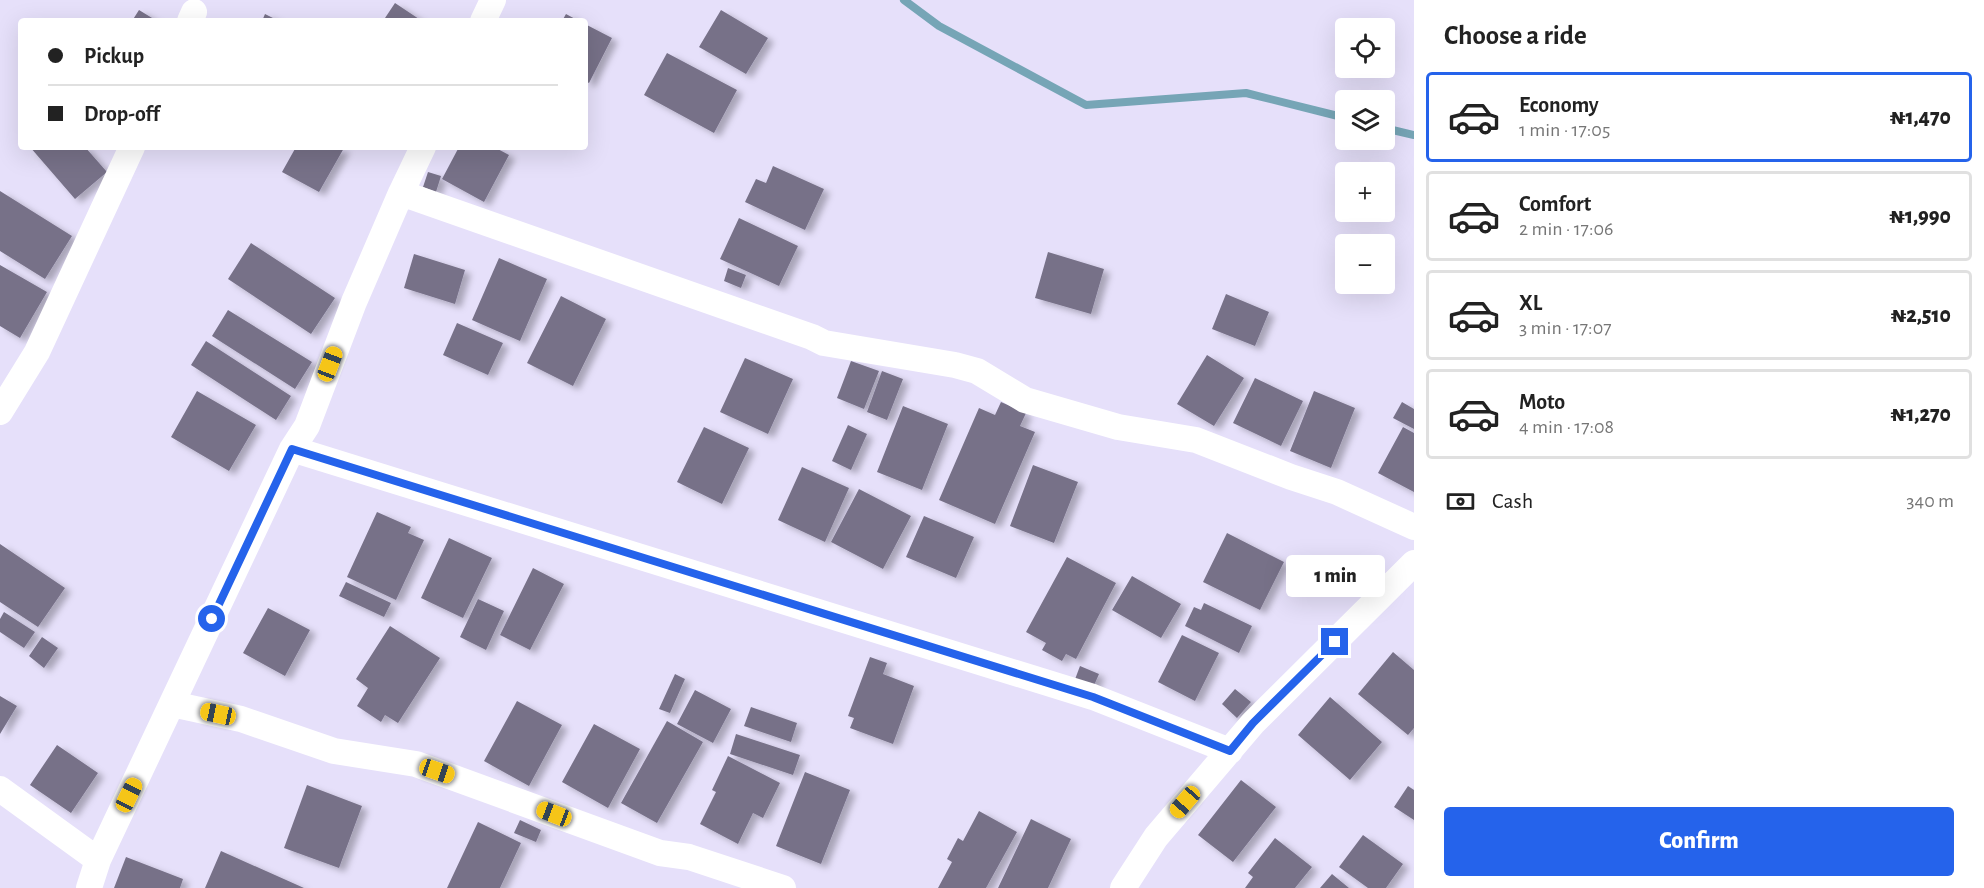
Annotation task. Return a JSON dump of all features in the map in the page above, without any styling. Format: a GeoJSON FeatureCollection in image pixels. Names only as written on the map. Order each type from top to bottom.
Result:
{"type":"FeatureCollection","features":[{"type":"Feature","properties":{"kind":"street"},"geometry":{"type":"LineString","coordinates":[[484,18],[493,0]]}},
{"type":"Feature","properties":{"kind":"street"},"geometry":{"type":"LineString","coordinates":[[0,412],[37,352],[131,150]]}},
{"type":"Feature","properties":{"kind":"street"},"geometry":{"type":"LineString","coordinates":[[88,888],[98,860],[292,449],[307,426],[354,302],[422,150]]}},
{"type":"Feature","properties":{"kind":"street"},"geometry":{"type":"LineString","coordinates":[[401,193],[824,343],[955,365],[977,371],[1024,400],[1118,427],[1196,440],[1291,477],[1337,492],[1414,527]]}},
{"type":"Feature","properties":{"kind":"street"},"geometry":{"type":"LineString","coordinates":[[292,449],[1093,697],[1230,751]]}},
{"type":"Feature","properties":{"kind":"street"},"geometry":{"type":"LineString","coordinates":[[1123,888],[1156,837],[1253,723],[1414,563]]}},
{"type":"Feature","properties":{"kind":"street"},"geometry":{"type":"LineString","coordinates":[[172,705],[241,719],[334,751],[416,764],[660,853],[690,857],[783,888]]}},
{"type":"Feature","properties":{"kind":"street"},"geometry":{"type":"LineString","coordinates":[[0,789],[98,860]]}},
{"type":"Feature","properties":{"kind":"building"},"geometry":{"type":"Polygon","coordinates":[[[395,3],[418,18],[385,18],[395,3]]]}},
{"type":"Feature","properties":{"kind":"building"},"geometry":{"type":"Polygon","coordinates":[[[139,10],[152,18],[134,18],[139,10]]]}},
{"type":"Feature","properties":{"kind":"building"},"geometry":{"type":"Polygon","coordinates":[[[721,10],[768,38],[746,74],[699,47],[721,10]]]}},
{"type":"Feature","properties":{"kind":"building"},"geometry":{"type":"Polygon","coordinates":[[[588,26],[612,38],[588,82],[588,26]]]}},
{"type":"Feature","properties":{"kind":"building"},"geometry":{"type":"Polygon","coordinates":[[[667,53],[737,90],[714,133],[644,95],[667,53]]]}},
{"type":"Feature","properties":{"kind":"building"},"geometry":{"type":"Polygon","coordinates":[[[33,150],[88,150],[107,172],[75,199],[33,150]]]}},
{"type":"Feature","properties":{"kind":"building"},"geometry":{"type":"Polygon","coordinates":[[[294,150],[343,150],[319,192],[282,172],[294,150]]]}},
{"type":"Feature","properties":{"kind":"building"},"geometry":{"type":"Polygon","coordinates":[[[457,150],[500,150],[509,155],[484,202],[442,179],[457,150]]]}},
{"type":"Feature","properties":{"kind":"building"},"geometry":{"type":"Polygon","coordinates":[[[773,166],[824,189],[805,230],[745,202],[756,179],[766,183],[773,166]]]}},
{"type":"Feature","properties":{"kind":"building"},"geometry":{"type":"Polygon","coordinates":[[[428,172],[441,176],[436,192],[423,187],[428,172]]]}},
{"type":"Feature","properties":{"kind":"building"},"geometry":{"type":"Polygon","coordinates":[[[0,191],[72,236],[45,279],[0,251],[0,191]]]}},
{"type":"Feature","properties":{"kind":"building"},"geometry":{"type":"Polygon","coordinates":[[[739,218],[798,246],[779,286],[720,259],[739,218]]]}},
{"type":"Feature","properties":{"kind":"building"},"geometry":{"type":"Polygon","coordinates":[[[251,243],[335,298],[311,334],[228,279],[251,243]]]}},
{"type":"Feature","properties":{"kind":"building"},"geometry":{"type":"Polygon","coordinates":[[[1048,252],[1104,269],[1091,314],[1035,298],[1048,252]]]}},
{"type":"Feature","properties":{"kind":"building"},"geometry":{"type":"Polygon","coordinates":[[[414,254],[465,270],[455,304],[404,288],[414,254]]]}},
{"type":"Feature","properties":{"kind":"building"},"geometry":{"type":"Polygon","coordinates":[[[499,258],[547,279],[520,341],[472,320],[499,258]]]}},
{"type":"Feature","properties":{"kind":"building"},"geometry":{"type":"Polygon","coordinates":[[[0,265],[47,292],[20,338],[0,326],[0,265]]]}},
{"type":"Feature","properties":{"kind":"building"},"geometry":{"type":"Polygon","coordinates":[[[728,268],[746,275],[741,288],[724,281],[728,268]]]}},
{"type":"Feature","properties":{"kind":"building"},"geometry":{"type":"Polygon","coordinates":[[[1226,294],[1269,312],[1255,346],[1212,329],[1226,294]]]}},
{"type":"Feature","properties":{"kind":"building"},"geometry":{"type":"Polygon","coordinates":[[[561,296],[606,319],[573,386],[527,363],[561,296]]]}},
{"type":"Feature","properties":{"kind":"building"},"geometry":{"type":"Polygon","coordinates":[[[228,310],[312,362],[295,389],[212,336],[228,310]]]}},
{"type":"Feature","properties":{"kind":"building"},"geometry":{"type":"Polygon","coordinates":[[[457,323],[503,343],[488,375],[443,355],[457,323]]]}},
{"type":"Feature","properties":{"kind":"building"},"geometry":{"type":"Polygon","coordinates":[[[206,341],[291,396],[276,420],[191,365],[206,341]]]}},
{"type":"Feature","properties":{"kind":"building"},"geometry":{"type":"Polygon","coordinates":[[[1207,355],[1244,378],[1214,426],[1177,404],[1207,355]]]}},
{"type":"Feature","properties":{"kind":"building"},"geometry":{"type":"Polygon","coordinates":[[[745,358],[793,379],[768,434],[720,412],[745,358]]]}},
{"type":"Feature","properties":{"kind":"building"},"geometry":{"type":"Polygon","coordinates":[[[851,361],[879,371],[864,409],[837,398],[851,361]]]}},
{"type":"Feature","properties":{"kind":"building"},"geometry":{"type":"Polygon","coordinates":[[[882,371],[903,379],[887,420],[867,412],[882,371]]]}},
{"type":"Feature","properties":{"kind":"building"},"geometry":{"type":"Polygon","coordinates":[[[1255,378],[1303,401],[1281,446],[1233,423],[1255,378]]]}},
{"type":"Feature","properties":{"kind":"building"},"geometry":{"type":"Polygon","coordinates":[[[197,391],[256,425],[229,471],[171,437],[197,391]]]}},
{"type":"Feature","properties":{"kind":"building"},"geometry":{"type":"Polygon","coordinates":[[[1314,391],[1355,408],[1331,468],[1290,451],[1314,391]]]}},
{"type":"Feature","properties":{"kind":"building"},"geometry":{"type":"Polygon","coordinates":[[[1001,402],[1026,413],[1020,426],[1035,432],[995,524],[939,500],[979,408],[995,415],[1001,402]]]}},
{"type":"Feature","properties":{"kind":"building"},"geometry":{"type":"Polygon","coordinates":[[[1402,402],[1414,409],[1414,429],[1393,418],[1402,402]]]}},
{"type":"Feature","properties":{"kind":"building"},"geometry":{"type":"Polygon","coordinates":[[[903,406],[948,424],[922,490],[877,472],[903,406]]]}},
{"type":"Feature","properties":{"kind":"building"},"geometry":{"type":"Polygon","coordinates":[[[848,425],[867,434],[851,470],[832,461],[848,425]]]}},
{"type":"Feature","properties":{"kind":"building"},"geometry":{"type":"Polygon","coordinates":[[[704,427],[749,448],[722,504],[677,482],[704,427]]]}},
{"type":"Feature","properties":{"kind":"building"},"geometry":{"type":"Polygon","coordinates":[[[1403,427],[1414,433],[1414,492],[1378,473],[1403,427]]]}},
{"type":"Feature","properties":{"kind":"building"},"geometry":{"type":"Polygon","coordinates":[[[1033,465],[1078,482],[1054,543],[1010,526],[1033,465]]]}},
{"type":"Feature","properties":{"kind":"building"},"geometry":{"type":"Polygon","coordinates":[[[802,467],[849,488],[825,542],[778,520],[802,467]]]}},
{"type":"Feature","properties":{"kind":"building"},"geometry":{"type":"Polygon","coordinates":[[[859,489],[911,516],[883,569],[831,542],[859,489]]]}},
{"type":"Feature","properties":{"kind":"building"},"geometry":{"type":"Polygon","coordinates":[[[377,512],[411,527],[408,533],[424,540],[396,600],[347,577],[377,512]]]}},
{"type":"Feature","properties":{"kind":"building"},"geometry":{"type":"Polygon","coordinates":[[[924,516],[974,537],[956,578],[906,557],[924,516]]]}},
{"type":"Feature","properties":{"kind":"building"},"geometry":{"type":"Polygon","coordinates":[[[1227,533],[1284,562],[1260,610],[1203,582],[1227,533]]]}},
{"type":"Feature","properties":{"kind":"building"},"geometry":{"type":"Polygon","coordinates":[[[449,538],[492,558],[463,618],[421,598],[449,538]]]}},
{"type":"Feature","properties":{"kind":"building"},"geometry":{"type":"Polygon","coordinates":[[[0,544],[65,588],[38,627],[0,602],[0,544]]]}},
{"type":"Feature","properties":{"kind":"building"},"geometry":{"type":"Polygon","coordinates":[[[1067,557],[1116,583],[1076,659],[1066,654],[1062,661],[1042,650],[1046,643],[1026,632],[1067,557]]]}},
{"type":"Feature","properties":{"kind":"building"},"geometry":{"type":"Polygon","coordinates":[[[533,568],[564,584],[530,650],[500,635],[533,568]]]}},
{"type":"Feature","properties":{"kind":"building"},"geometry":{"type":"Polygon","coordinates":[[[1132,576],[1181,604],[1161,638],[1112,610],[1132,576]]]}},
{"type":"Feature","properties":{"kind":"building"},"geometry":{"type":"Polygon","coordinates":[[[346,582],[391,603],[384,617],[339,596],[346,582]]]}},
{"type":"Feature","properties":{"kind":"building"},"geometry":{"type":"Polygon","coordinates":[[[478,599],[504,611],[486,650],[460,637],[478,599]]]}},
{"type":"Feature","properties":{"kind":"building"},"geometry":{"type":"Polygon","coordinates":[[[1204,603],[1252,626],[1239,653],[1185,626],[1194,607],[1201,610],[1204,603]]]}},
{"type":"Feature","properties":{"kind":"building"},"geometry":{"type":"Polygon","coordinates":[[[268,608],[310,630],[285,676],[243,653],[268,608]]]}},
{"type":"Feature","properties":{"kind":"building"},"geometry":{"type":"Polygon","coordinates":[[[4,612],[35,632],[24,648],[0,632],[0,619],[4,612]]]}},
{"type":"Feature","properties":{"kind":"building"},"geometry":{"type":"Polygon","coordinates":[[[390,626],[440,658],[398,723],[385,715],[381,722],[357,706],[368,688],[356,679],[390,626]]]}},
{"type":"Feature","properties":{"kind":"building"},"geometry":{"type":"Polygon","coordinates":[[[1182,635],[1219,653],[1195,701],[1158,682],[1182,635]]]}},
{"type":"Feature","properties":{"kind":"building"},"geometry":{"type":"Polygon","coordinates":[[[42,637],[58,648],[44,668],[29,656],[42,637]]]}},
{"type":"Feature","properties":{"kind":"building"},"geometry":{"type":"Polygon","coordinates":[[[1393,652],[1414,670],[1414,728],[1408,735],[1358,694],[1393,652]]]}},
{"type":"Feature","properties":{"kind":"building"},"geometry":{"type":"Polygon","coordinates":[[[870,657],[887,663],[883,674],[914,686],[893,744],[850,728],[854,718],[848,716],[870,657]]]}},
{"type":"Feature","properties":{"kind":"building"},"geometry":{"type":"Polygon","coordinates":[[[1080,666],[1099,674],[1092,690],[1074,682],[1080,666]]]}},
{"type":"Feature","properties":{"kind":"building"},"geometry":{"type":"Polygon","coordinates":[[[675,674],[685,679],[670,713],[659,709],[675,674]]]}},
{"type":"Feature","properties":{"kind":"building"},"geometry":{"type":"Polygon","coordinates":[[[1235,689],[1251,702],[1237,718],[1222,704],[1235,689]]]}},
{"type":"Feature","properties":{"kind":"building"},"geometry":{"type":"Polygon","coordinates":[[[695,690],[731,709],[713,743],[677,724],[695,690]]]}},
{"type":"Feature","properties":{"kind":"building"},"geometry":{"type":"Polygon","coordinates":[[[0,696],[17,706],[0,734],[0,696]]]}},
{"type":"Feature","properties":{"kind":"building"},"geometry":{"type":"Polygon","coordinates":[[[1330,697],[1382,742],[1350,780],[1298,735],[1330,697]]]}},
{"type":"Feature","properties":{"kind":"building"},"geometry":{"type":"Polygon","coordinates":[[[517,701],[562,725],[529,786],[484,761],[517,701]]]}},
{"type":"Feature","properties":{"kind":"building"},"geometry":{"type":"Polygon","coordinates":[[[751,707],[797,723],[791,742],[744,726],[751,707]]]}},
{"type":"Feature","properties":{"kind":"building"},"geometry":{"type":"Polygon","coordinates":[[[667,721],[703,742],[657,823],[621,803],[667,721]]]}},
{"type":"Feature","properties":{"kind":"building"},"geometry":{"type":"Polygon","coordinates":[[[594,724],[640,749],[608,808],[562,782],[594,724]]]}},
{"type":"Feature","properties":{"kind":"building"},"geometry":{"type":"Polygon","coordinates":[[[736,734],[800,755],[793,775],[730,754],[736,734]]]}},
{"type":"Feature","properties":{"kind":"building"},"geometry":{"type":"Polygon","coordinates":[[[57,745],[98,773],[71,813],[30,785],[57,745]]]}},
{"type":"Feature","properties":{"kind":"building"},"geometry":{"type":"Polygon","coordinates":[[[728,756],[780,783],[763,818],[753,813],[738,844],[700,824],[716,792],[712,790],[728,756]]]}},
{"type":"Feature","properties":{"kind":"building"},"geometry":{"type":"Polygon","coordinates":[[[805,772],[850,790],[821,864],[776,846],[805,772]]]}},
{"type":"Feature","properties":{"kind":"building"},"geometry":{"type":"Polygon","coordinates":[[[1241,780],[1276,807],[1233,862],[1198,835],[1241,780]]]}},
{"type":"Feature","properties":{"kind":"building"},"geometry":{"type":"Polygon","coordinates":[[[307,785],[362,806],[339,868],[284,848],[307,785]]]}},
{"type":"Feature","properties":{"kind":"building"},"geometry":{"type":"Polygon","coordinates":[[[1408,786],[1414,790],[1414,820],[1394,807],[1408,786]]]}},
{"type":"Feature","properties":{"kind":"building"},"geometry":{"type":"Polygon","coordinates":[[[979,811],[1017,832],[986,888],[938,888],[952,862],[947,859],[958,838],[963,841],[979,811]]]}},
{"type":"Feature","properties":{"kind":"building"},"geometry":{"type":"Polygon","coordinates":[[[1031,819],[1071,839],[1048,888],[998,888],[1031,819]]]}},
{"type":"Feature","properties":{"kind":"building"},"geometry":{"type":"Polygon","coordinates":[[[520,820],[541,830],[536,842],[514,833],[520,820]]]}},
{"type":"Feature","properties":{"kind":"building"},"geometry":{"type":"Polygon","coordinates":[[[478,822],[521,843],[500,888],[447,888],[478,822]]]}},
{"type":"Feature","properties":{"kind":"building"},"geometry":{"type":"Polygon","coordinates":[[[1363,835],[1403,864],[1386,888],[1368,888],[1339,867],[1363,835]]]}},
{"type":"Feature","properties":{"kind":"building"},"geometry":{"type":"Polygon","coordinates":[[[1275,838],[1312,867],[1295,888],[1245,888],[1253,877],[1248,873],[1275,838]]]}},
{"type":"Feature","properties":{"kind":"building"},"geometry":{"type":"Polygon","coordinates":[[[221,851],[304,888],[205,888],[221,851]]]}},
{"type":"Feature","properties":{"kind":"building"},"geometry":{"type":"Polygon","coordinates":[[[126,857],[183,879],[180,888],[114,888],[126,857]]]}},
{"type":"Feature","properties":{"kind":"building"},"geometry":{"type":"Polygon","coordinates":[[[1332,874],[1349,888],[1320,888],[1332,874]]]}},
{"type":"Feature","properties":{"kind":"waterway"},"geometry":{"type":"LineString","coordinates":[[904,0],[939,26],[1086,105],[1246,93],[1335,115]]}},
{"type":"Feature","properties":{"kind":"waterway"},"geometry":{"type":"LineString","coordinates":[[1395,131],[1414,135]]}},
{"type":"Feature","properties":{"kind":"route"},"geometry":{"type":"LineString","coordinates":[[212,619],[292,449],[1093,697],[1230,751],[1253,723],[1335,642]]}}]}
